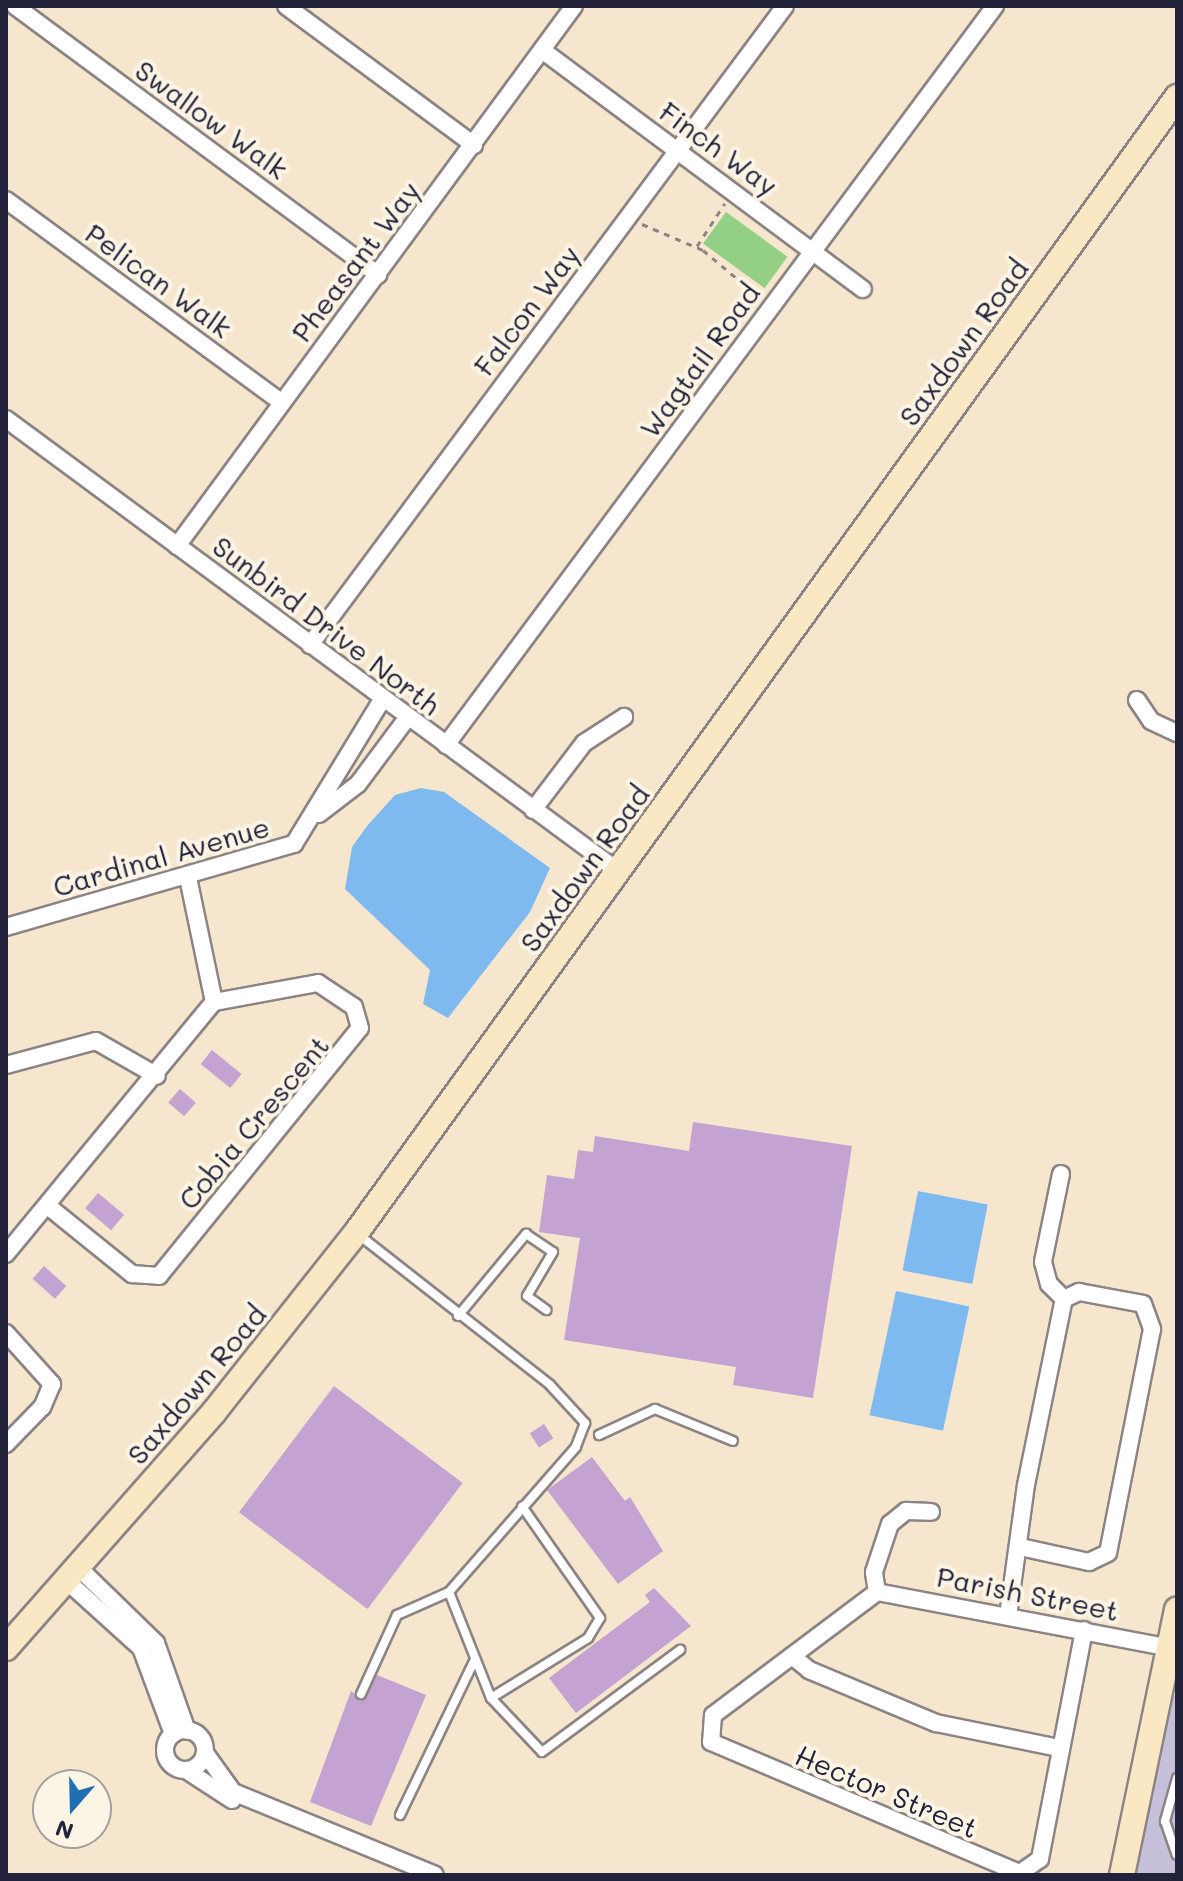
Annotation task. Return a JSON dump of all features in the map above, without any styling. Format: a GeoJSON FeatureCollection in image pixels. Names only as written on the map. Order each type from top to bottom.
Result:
{"type":"FeatureCollection","features":[{"type":"Feature","properties":{"kind":"street","name":"Swallow Walk"},"geometry":{"type":"LineString","coordinates":[[15,6],[378,275]]}},
{"type":"Feature","properties":{"kind":"street"},"geometry":{"type":"LineString","coordinates":[[286,6],[474,145]]}},
{"type":"Feature","properties":{"kind":"street","name":"Falcon Way"},"geometry":{"type":"LineString","coordinates":[[310,645],[785,6]]}},
{"type":"Feature","properties":{"kind":"street","name":"Wagtail Road"},"geometry":{"type":"LineString","coordinates":[[446,745],[995,6]]}},
{"type":"Feature","properties":{"kind":"street","name":"Pheasant Way"},"geometry":{"type":"LineString","coordinates":[[177,546],[474,145],[542,50],[566,9]]}},
{"type":"Feature","properties":{"kind":"street","name":"Finch Way"},"geometry":{"type":"LineString","coordinates":[[542,50],[863,289]]}},
{"type":"Feature","properties":{"kind":"street","name":"Saxdown Road"},"geometry":{"type":"LineString","coordinates":[[6,1648],[74,1576],[356,1233],[1177,97]]}},
{"type":"Feature","properties":{"kind":"street","name":"Pelican Walk"},"geometry":{"type":"LineString","coordinates":[[6,200],[281,402]]}},
{"type":"Feature","properties":{"kind":"street","name":"Sunbird Drive North"},"geometry":{"type":"LineString","coordinates":[[6,419],[618,871]]}},
{"type":"Feature","properties":{"kind":"street","name":"Cardinal Avenue"},"geometry":{"type":"LineString","coordinates":[[318,815],[334,773],[383,698]]}},
{"type":"Feature","properties":{"kind":"street"},"geometry":{"type":"LineString","coordinates":[[1137,700],[1151,721],[1177,733]]}},
{"type":"Feature","properties":{"kind":"street","name":"Cardinal Avenue"},"geometry":{"type":"LineString","coordinates":[[6,927],[282,850],[318,815],[358,784],[408,717]]}},
{"type":"Feature","properties":{"kind":"street"},"geometry":{"type":"LineString","coordinates":[[533,810],[584,743],[624,717]]}},
{"type":"Feature","properties":{"kind":"street"},"geometry":{"type":"LineString","coordinates":[[6,1254],[49,1207],[214,1002],[188,878]]}},
{"type":"Feature","properties":{"kind":"street","name":"Cobia Crescent"},"geometry":{"type":"LineString","coordinates":[[49,1207],[132,1274],[159,1276],[360,1028],[354,1007],[318,983],[214,1002]]}},
{"type":"Feature","properties":{"kind":"street"},"geometry":{"type":"LineString","coordinates":[[6,1065],[96,1041],[157,1076]]}},
{"type":"Feature","properties":{"kind":"street"},"geometry":{"type":"LineString","coordinates":[[1061,1174],[1043,1262],[1049,1284],[1064,1299]]}},
{"type":"Feature","properties":{"kind":"street"},"geometry":{"type":"LineString","coordinates":[[1020,1547],[1089,1562],[1108,1553],[1152,1329],[1143,1304],[1079,1292],[1064,1299]]}},
{"type":"Feature","properties":{"kind":"street"},"geometry":{"type":"LineString","coordinates":[[1008,1616],[1064,1299]]}},
{"type":"Feature","properties":{"kind":"street"},"geometry":{"type":"LineString","coordinates":[[6,1333],[47,1371],[52,1384],[42,1407],[6,1444]]}},
{"type":"Feature","properties":{"kind":"street"},"geometry":{"type":"LineString","coordinates":[[877,1592],[874,1572],[890,1524],[906,1511],[931,1512]]}},
{"type":"Feature","properties":{"kind":"street"},"geometry":{"type":"LineString","coordinates":[[74,1576],[141,1648],[180,1732],[201,1738],[205,1753],[224,1786],[268,1810]]}},
{"type":"Feature","properties":{"kind":"street","name":"Parish Street"},"geometry":{"type":"LineString","coordinates":[[877,1592],[1173,1648]]}},
{"type":"Feature","properties":{"kind":"street","name":"Hector Street"},"geometry":{"type":"LineString","coordinates":[[877,1592],[713,1715],[709,1737],[716,1748],[1011,1871],[1028,1873],[1040,1859],[1084,1630]]}},
{"type":"Feature","properties":{"kind":"street"},"geometry":{"type":"LineString","coordinates":[[1123,1872],[1134,1777],[1157,1710],[1173,1648],[1177,1610]]}},
{"type":"Feature","properties":{"kind":"street"},"geometry":{"type":"LineString","coordinates":[[792,1656],[809,1670],[936,1723],[1059,1748]]}},
{"type":"Feature","properties":{"kind":"street"},"geometry":{"type":"LineString","coordinates":[[180,1732],[166,1757],[213,1791],[435,1875]]}},
{"type":"Feature","properties":{"kind":"street"},"geometry":{"type":"LineString","coordinates":[[186,1770],[205,1753]]}},
{"type":"Feature","properties":{"kind":"lane"},"geometry":{"type":"LineString","coordinates":[[356,1233],[458,1316],[550,1385],[585,1423],[576,1447],[449,1592],[397,1615],[361,1694]]}},
{"type":"Feature","properties":{"kind":"lane"},"geometry":{"type":"LineString","coordinates":[[458,1316],[526,1234],[553,1252],[527,1296],[546,1310]]}},
{"type":"Feature","properties":{"kind":"lane"},"geometry":{"type":"LineString","coordinates":[[599,1435],[655,1409],[733,1441]]}},
{"type":"Feature","properties":{"kind":"lane"},"geometry":{"type":"LineString","coordinates":[[491,1698],[588,1638],[600,1618],[522,1506]]}},
{"type":"Feature","properties":{"kind":"lane"},"geometry":{"type":"LineString","coordinates":[[449,1592],[491,1698],[542,1752],[680,1650]]}},
{"type":"Feature","properties":{"kind":"lane"},"geometry":{"type":"LineString","coordinates":[[400,1815],[474,1661]]}},
{"type":"Feature","properties":{"kind":"lane"},"geometry":{"type":"LineString","coordinates":[[1177,1778],[1165,1821],[1177,1855]]}},
{"type":"Feature","properties":{"kind":"path"},"geometry":{"type":"LineString","coordinates":[[697,246],[732,190]]}},
{"type":"Feature","properties":{"kind":"path"},"geometry":{"type":"LineString","coordinates":[[627,217],[697,246],[770,308]]}},
{"type":"Feature","properties":{"kind":"shaded area"},"geometry":{"type":"Polygon","coordinates":[[[1162,1689],[1177,1696],[1177,1875],[1136,1875],[1162,1689]]]}},
{"type":"Feature","properties":{"kind":"green space"},"geometry":{"type":"Polygon","coordinates":[[[726,212],[787,257],[765,288],[703,244],[726,212]]]}},
{"type":"Feature","properties":{"kind":"water"},"geometry":{"type":"Polygon","coordinates":[[[421,788],[444,792],[550,868],[530,912],[448,1018],[423,1004],[430,970],[345,889],[352,847],[367,826],[395,795],[421,788]]]}},
{"type":"Feature","properties":{"kind":"water"},"geometry":{"type":"Polygon","coordinates":[[[918,1191],[988,1205],[972,1284],[903,1271],[918,1191]]]}},
{"type":"Feature","properties":{"kind":"water"},"geometry":{"type":"Polygon","coordinates":[[[896,1291],[969,1307],[943,1431],[870,1415],[896,1291]]]}},
{"type":"Feature","properties":{"kind":"building"},"geometry":{"type":"Polygon","coordinates":[[[212,1050],[242,1074],[230,1088],[201,1064],[212,1050]]]}},
{"type":"Feature","properties":{"kind":"building"},"geometry":{"type":"Polygon","coordinates":[[[180,1089],[196,1103],[184,1116],[168,1103],[180,1089]]]}},
{"type":"Feature","properties":{"kind":"building"},"geometry":{"type":"Polygon","coordinates":[[[693,1122],[852,1146],[813,1398],[733,1385],[736,1367],[564,1340],[580,1238],[539,1232],[547,1175],[574,1179],[578,1150],[593,1152],[595,1136],[689,1151],[693,1122]]]}},
{"type":"Feature","properties":{"kind":"building"},"geometry":{"type":"Polygon","coordinates":[[[98,1193],[124,1215],[111,1230],[85,1208],[98,1193]]]}},
{"type":"Feature","properties":{"kind":"building"},"geometry":{"type":"Polygon","coordinates":[[[44,1266],[66,1286],[55,1299],[33,1279],[44,1266]]]}},
{"type":"Feature","properties":{"kind":"building"},"geometry":{"type":"Polygon","coordinates":[[[334,1386],[463,1483],[367,1609],[239,1512],[334,1386]]]}},
{"type":"Feature","properties":{"kind":"building"},"geometry":{"type":"Polygon","coordinates":[[[544,1424],[553,1438],[539,1448],[530,1433],[544,1424]]]}},
{"type":"Feature","properties":{"kind":"building"},"geometry":{"type":"Polygon","coordinates":[[[592,1457],[625,1501],[630,1497],[663,1551],[618,1584],[547,1490],[592,1457]]]}},
{"type":"Feature","properties":{"kind":"building"},"geometry":{"type":"Polygon","coordinates":[[[654,1588],[691,1626],[576,1713],[549,1678],[650,1602],[645,1595],[654,1588]]]}},
{"type":"Feature","properties":{"kind":"building"},"geometry":{"type":"Polygon","coordinates":[[[377,1675],[426,1695],[371,1826],[310,1802],[351,1691],[364,1700],[377,1675]]]}}]}
